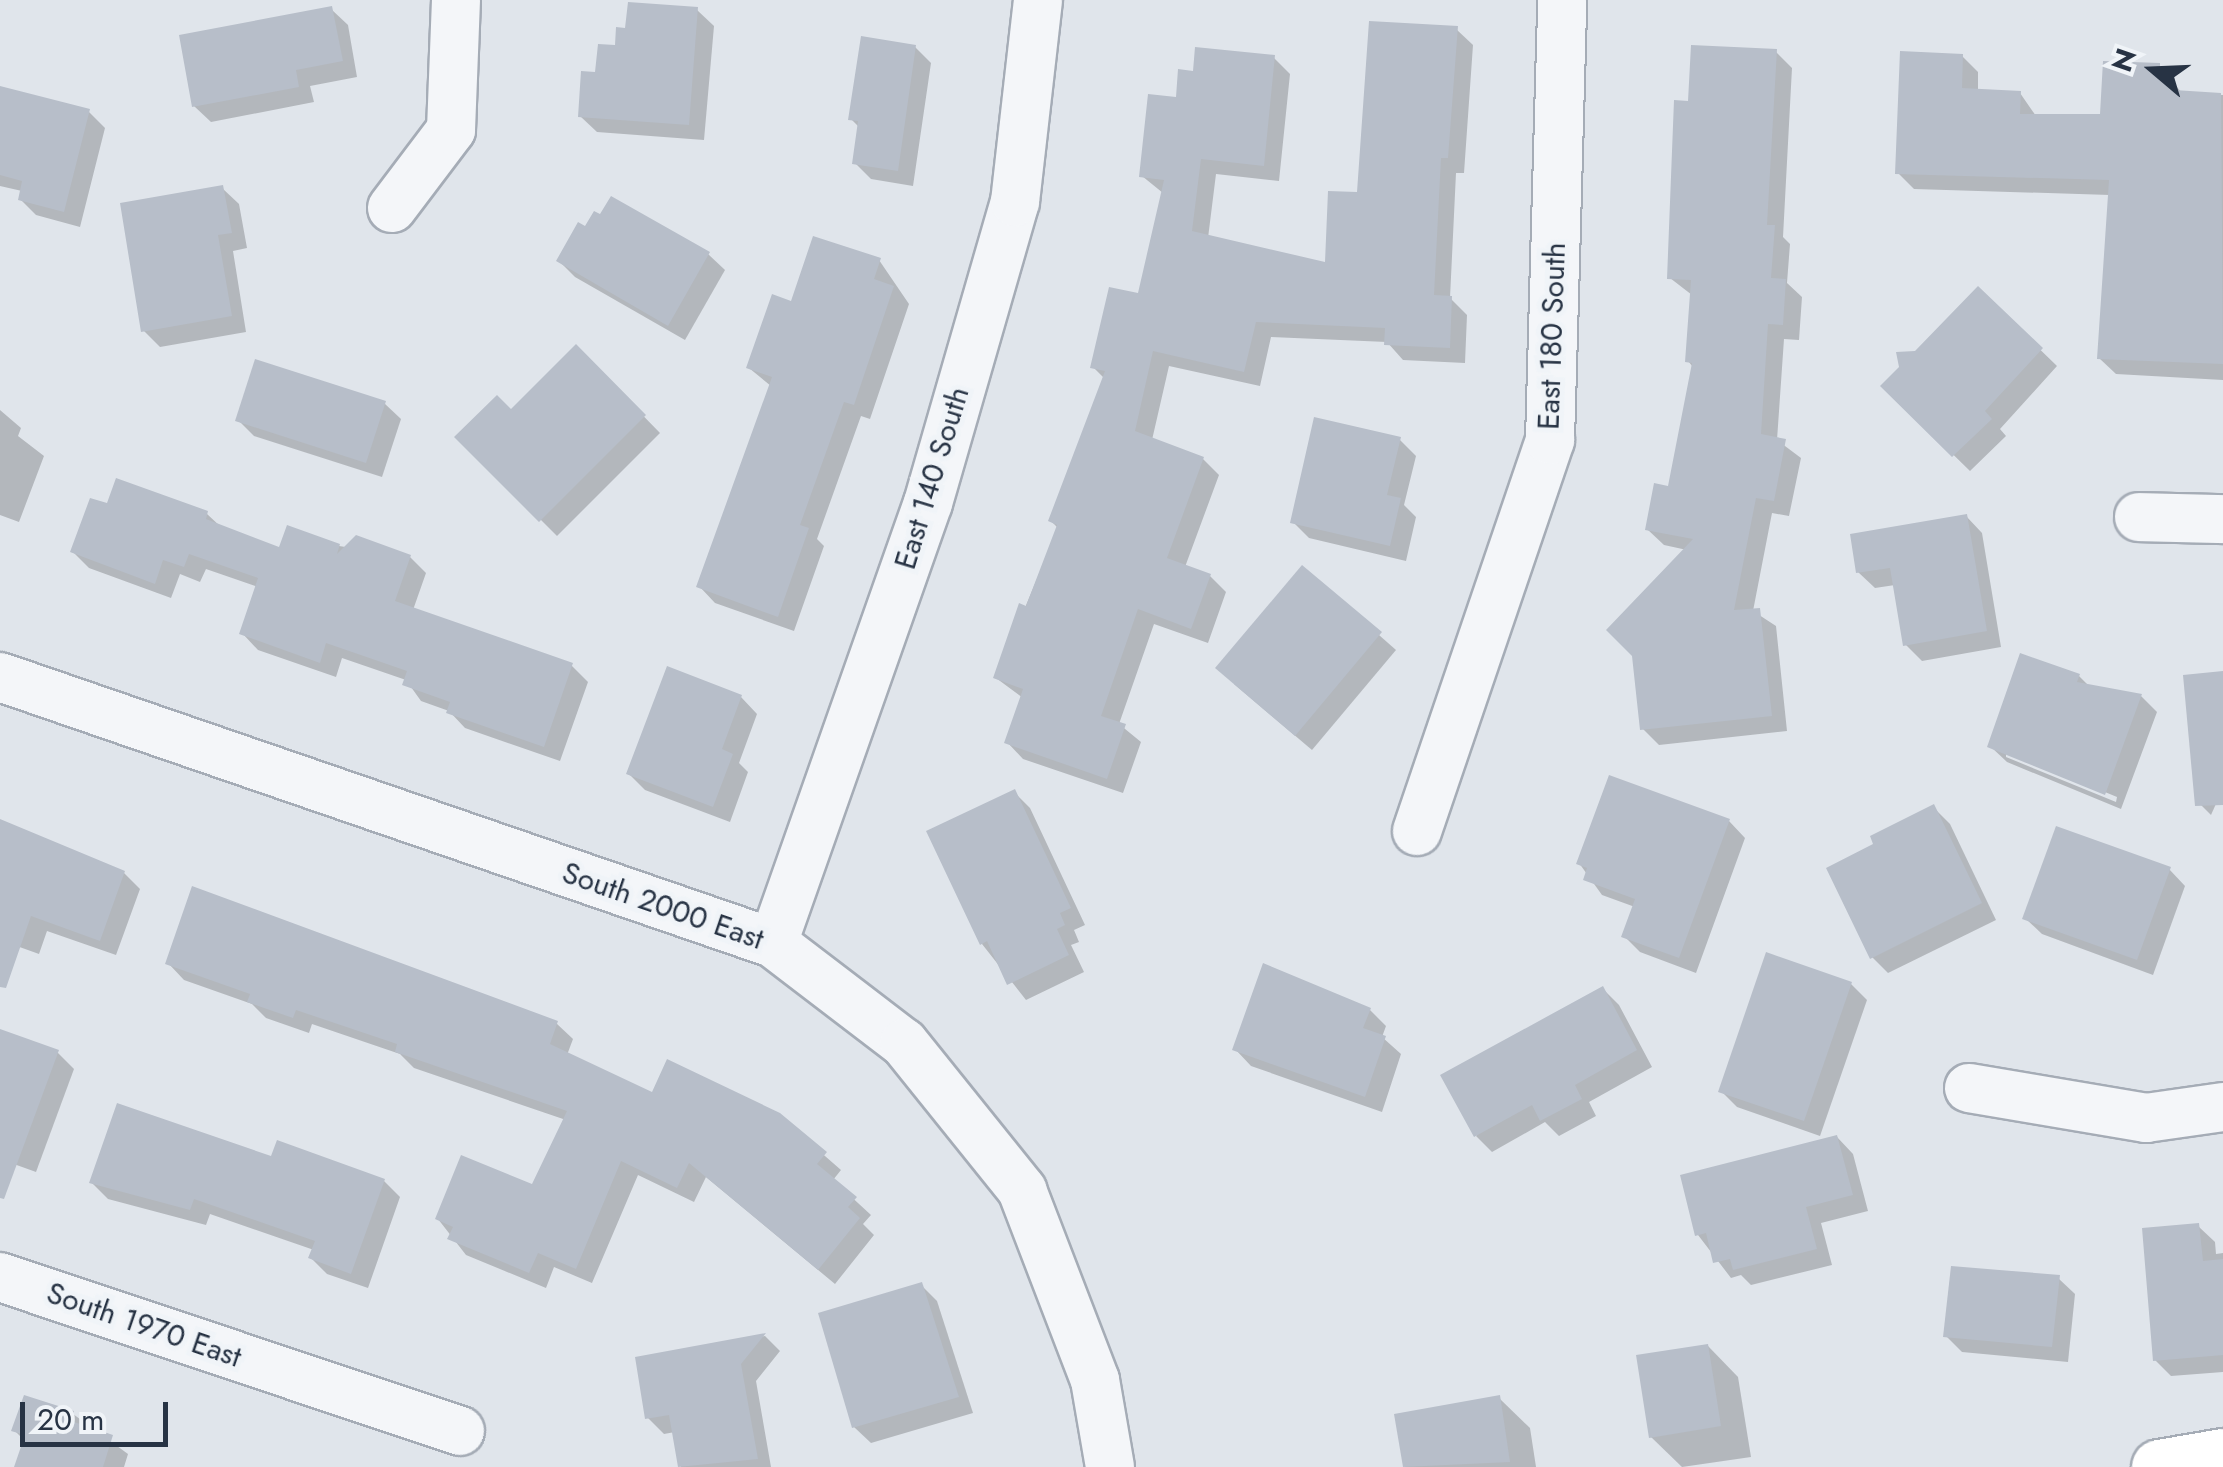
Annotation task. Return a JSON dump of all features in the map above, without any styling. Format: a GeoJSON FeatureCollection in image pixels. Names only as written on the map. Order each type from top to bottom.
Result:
{"type":"FeatureCollection","features":[{"type":"Feature","properties":{"kind":"main road"},"geometry":{"type":"LineString","coordinates":[[2160,1467],[2223,1456]]}},
{"type":"Feature","properties":{"kind":"street"},"geometry":{"type":"LineString","coordinates":[[392,208],[450,130],[456,0]]}},
{"type":"Feature","properties":{"kind":"street","name":"East 140 South"},"geometry":{"type":"LineString","coordinates":[[773,943],[928,503],[1015,202],[1038,0]]}},
{"type":"Feature","properties":{"kind":"street","name":"East 180 South"},"geometry":{"type":"LineString","coordinates":[[1417,830],[1550,440],[1562,0]]}},
{"type":"Feature","properties":{"kind":"street"},"geometry":{"type":"LineString","coordinates":[[2139,516],[2223,519]]}},
{"type":"Feature","properties":{"kind":"street","name":"South 2000 East"},"geometry":{"type":"LineString","coordinates":[[0,677],[773,943],[904,1043],[1022,1190],[1095,1380],[1110,1467]]}},
{"type":"Feature","properties":{"kind":"street"},"geometry":{"type":"LineString","coordinates":[[1969,1088],[2146,1118],[2223,1107]]}},
{"type":"Feature","properties":{"kind":"street","name":"South 1970 East"},"geometry":{"type":"LineString","coordinates":[[0,1277],[460,1431]]}},
{"type":"Feature","properties":{"kind":"building"},"geometry":{"type":"Polygon","coordinates":[[[628,2],[698,7],[689,125],[578,117],[581,71],[595,72],[598,44],[615,45],[616,27],[625,28],[628,2]]]}},
{"type":"Feature","properties":{"kind":"building"},"geometry":{"type":"Polygon","coordinates":[[[332,6],[343,61],[296,70],[299,87],[192,107],[179,35],[332,6]]]}},
{"type":"Feature","properties":{"kind":"building"},"geometry":{"type":"Polygon","coordinates":[[[1369,21],[1458,26],[1448,158],[1441,158],[1434,295],[1452,296],[1450,348],[1384,345],[1385,328],[1256,322],[1244,372],[1153,351],[1135,431],[1204,457],[1167,558],[1211,574],[1191,629],[1138,609],[1101,716],[1126,724],[1107,779],[1004,743],[1023,689],[993,678],[1019,603],[1026,606],[1057,525],[1048,521],[1105,371],[1090,368],[1109,287],[1138,293],[1164,180],[1139,177],[1148,94],[1176,97],[1178,69],[1193,71],[1195,47],[1275,55],[1264,166],[1201,159],[1192,231],[1325,262],[1328,191],[1357,192],[1369,21]]]}},
{"type":"Feature","properties":{"kind":"building"},"geometry":{"type":"Polygon","coordinates":[[[861,36],[916,45],[898,171],[852,164],[858,121],[848,120],[861,36]]]}},
{"type":"Feature","properties":{"kind":"building"},"geometry":{"type":"Polygon","coordinates":[[[1691,45],[1777,49],[1767,225],[1775,225],[1771,278],[1786,279],[1783,325],[1768,324],[1761,434],[1786,439],[1774,501],[1756,498],[1734,610],[1760,608],[1772,716],[1640,730],[1632,656],[1606,630],[1693,539],[1645,530],[1654,483],[1668,486],[1692,363],[1685,362],[1691,280],[1667,279],[1674,100],[1688,101],[1691,45]]]}},
{"type":"Feature","properties":{"kind":"building"},"geometry":{"type":"Polygon","coordinates":[[[1900,51],[1963,54],[1962,88],[2021,91],[2020,114],[2100,114],[2103,61],[2160,63],[2160,81],[2174,81],[2174,90],[2221,93],[2223,364],[2097,359],[2109,180],[1895,174],[1900,51]]]}},
{"type":"Feature","properties":{"kind":"building"},"geometry":{"type":"Polygon","coordinates":[[[0,86],[90,109],[64,212],[18,200],[22,181],[0,175],[0,86]]]}},
{"type":"Feature","properties":{"kind":"building"},"geometry":{"type":"Polygon","coordinates":[[[223,185],[232,233],[218,235],[232,316],[141,332],[120,203],[223,185]]]}},
{"type":"Feature","properties":{"kind":"building"},"geometry":{"type":"Polygon","coordinates":[[[611,196],[710,252],[668,326],[556,261],[578,222],[585,226],[594,211],[600,214],[611,196]]]}},
{"type":"Feature","properties":{"kind":"building"},"geometry":{"type":"Polygon","coordinates":[[[813,236],[881,258],[874,279],[894,286],[854,405],[844,402],[800,525],[809,528],[778,617],[696,587],[772,377],[746,368],[772,294],[791,301],[813,236]]]}},
{"type":"Feature","properties":{"kind":"building"},"geometry":{"type":"Polygon","coordinates":[[[1978,286],[2043,348],[1985,411],[1992,419],[1952,457],[1880,386],[1899,367],[1896,352],[1915,351],[1978,286]]]}},
{"type":"Feature","properties":{"kind":"building"},"geometry":{"type":"Polygon","coordinates":[[[576,344],[646,415],[539,522],[454,437],[497,395],[511,409],[576,344]]]}},
{"type":"Feature","properties":{"kind":"building"},"geometry":{"type":"Polygon","coordinates":[[[255,359],[386,401],[366,463],[235,421],[255,359]]]}},
{"type":"Feature","properties":{"kind":"building"},"geometry":{"type":"Polygon","coordinates":[[[1314,417],[1401,437],[1387,495],[1401,498],[1390,546],[1290,523],[1314,417]]]}},
{"type":"Feature","properties":{"kind":"building"},"geometry":{"type":"Polygon","coordinates":[[[116,478],[208,511],[206,519],[279,547],[287,525],[340,544],[337,554],[356,535],[411,555],[395,601],[573,663],[544,747],[446,713],[450,702],[402,685],[407,671],[326,643],[320,663],[239,634],[258,578],[189,554],[184,567],[163,560],[155,584],[70,552],[90,498],[107,503],[116,478]]]}},
{"type":"Feature","properties":{"kind":"building"},"geometry":{"type":"Polygon","coordinates":[[[1967,514],[1987,631],[1903,646],[1890,568],[1856,573],[1850,534],[1967,514]]]}},
{"type":"Feature","properties":{"kind":"building"},"geometry":{"type":"Polygon","coordinates":[[[1302,565],[1382,632],[1295,736],[1215,668],[1302,565]]]}},
{"type":"Feature","properties":{"kind":"building"},"geometry":{"type":"Polygon","coordinates":[[[2020,653],[2080,674],[2077,682],[2142,694],[2105,795],[1987,747],[2020,653]]]}},
{"type":"Feature","properties":{"kind":"building"},"geometry":{"type":"Polygon","coordinates":[[[667,666],[742,695],[722,749],[733,754],[713,807],[626,774],[667,666]]]}},
{"type":"Feature","properties":{"kind":"building"},"geometry":{"type":"Polygon","coordinates":[[[2223,671],[2223,805],[2195,806],[2183,675],[2223,671]]]}},
{"type":"Feature","properties":{"kind":"building"},"geometry":{"type":"Polygon","coordinates":[[[1609,775],[1730,819],[1679,958],[1621,937],[1635,899],[1583,880],[1587,868],[1576,864],[1609,775]]]}},
{"type":"Feature","properties":{"kind":"building"},"geometry":{"type":"Polygon","coordinates":[[[1015,789],[1071,908],[1060,913],[1065,925],[1057,929],[1069,955],[1007,985],[987,941],[980,945],[926,831],[1015,789]]]}},
{"type":"Feature","properties":{"kind":"building"},"geometry":{"type":"Polygon","coordinates":[[[1934,804],[1982,903],[1870,959],[1826,868],[1873,844],[1870,836],[1934,804]]]}},
{"type":"Feature","properties":{"kind":"building"},"geometry":{"type":"Polygon","coordinates":[[[0,819],[125,871],[100,941],[31,916],[6,988],[0,987],[0,819]]]}},
{"type":"Feature","properties":{"kind":"building"},"geometry":{"type":"Polygon","coordinates":[[[2056,826],[2171,867],[2137,960],[2022,919],[2056,826]]]}},
{"type":"Feature","properties":{"kind":"building"},"geometry":{"type":"Polygon","coordinates":[[[192,886],[558,1021],[550,1044],[652,1092],[667,1059],[780,1113],[827,1152],[817,1164],[857,1197],[848,1207],[860,1218],[818,1270],[689,1163],[677,1188],[621,1161],[576,1269],[538,1253],[529,1273],[447,1239],[453,1227],[435,1219],[461,1155],[532,1184],[567,1111],[395,1052],[397,1044],[296,1010],[293,1018],[247,1002],[250,994],[165,964],[192,886]]]}},
{"type":"Feature","properties":{"kind":"building"},"geometry":{"type":"Polygon","coordinates":[[[1766,952],[1852,982],[1804,1121],[1718,1092],[1766,952]]]}},
{"type":"Feature","properties":{"kind":"building"},"geometry":{"type":"Polygon","coordinates":[[[1263,963],[1371,1008],[1363,1028],[1386,1036],[1365,1097],[1232,1050],[1263,963]]]}},
{"type":"Feature","properties":{"kind":"building"},"geometry":{"type":"Polygon","coordinates":[[[1603,986],[1637,1050],[1575,1085],[1582,1099],[1540,1121],[1532,1105],[1474,1137],[1440,1075],[1603,986]]]}},
{"type":"Feature","properties":{"kind":"building"},"geometry":{"type":"Polygon","coordinates":[[[0,1029],[59,1050],[4,1199],[0,1198],[0,1029]]]}},
{"type":"Feature","properties":{"kind":"building"},"geometry":{"type":"Polygon","coordinates":[[[117,1103],[271,1156],[277,1140],[385,1179],[351,1274],[308,1258],[315,1241],[194,1199],[190,1210],[89,1183],[117,1103]]]}},
{"type":"Feature","properties":{"kind":"building"},"geometry":{"type":"Polygon","coordinates":[[[1837,1135],[1853,1195],[1806,1207],[1817,1249],[1733,1270],[1730,1259],[1713,1263],[1706,1233],[1695,1236],[1680,1175],[1837,1135]]]}},
{"type":"Feature","properties":{"kind":"building"},"geometry":{"type":"Polygon","coordinates":[[[2199,1223],[2203,1261],[2223,1259],[2223,1355],[2153,1361],[2142,1228],[2199,1223]]]}},
{"type":"Feature","properties":{"kind":"building"},"geometry":{"type":"Polygon","coordinates":[[[1951,1266],[2060,1275],[2052,1347],[1943,1337],[1951,1266]]]}},
{"type":"Feature","properties":{"kind":"building"},"geometry":{"type":"Polygon","coordinates":[[[922,1282],[959,1397],[852,1428],[818,1313],[922,1282]]]}},
{"type":"Feature","properties":{"kind":"building"},"geometry":{"type":"Polygon","coordinates":[[[766,1333],[741,1364],[758,1459],[678,1467],[669,1415],[645,1419],[635,1357],[766,1333]]]}},
{"type":"Feature","properties":{"kind":"building"},"geometry":{"type":"Polygon","coordinates":[[[1708,1344],[1721,1426],[1649,1438],[1636,1355],[1708,1344]]]}},
{"type":"Feature","properties":{"kind":"building"},"geometry":{"type":"Polygon","coordinates":[[[24,1395],[74,1411],[71,1421],[113,1435],[103,1467],[14,1467],[25,1435],[11,1431],[24,1395]]]}},
{"type":"Feature","properties":{"kind":"building"},"geometry":{"type":"Polygon","coordinates":[[[1500,1395],[1510,1462],[1403,1467],[1394,1414],[1500,1395]]]}}]}
